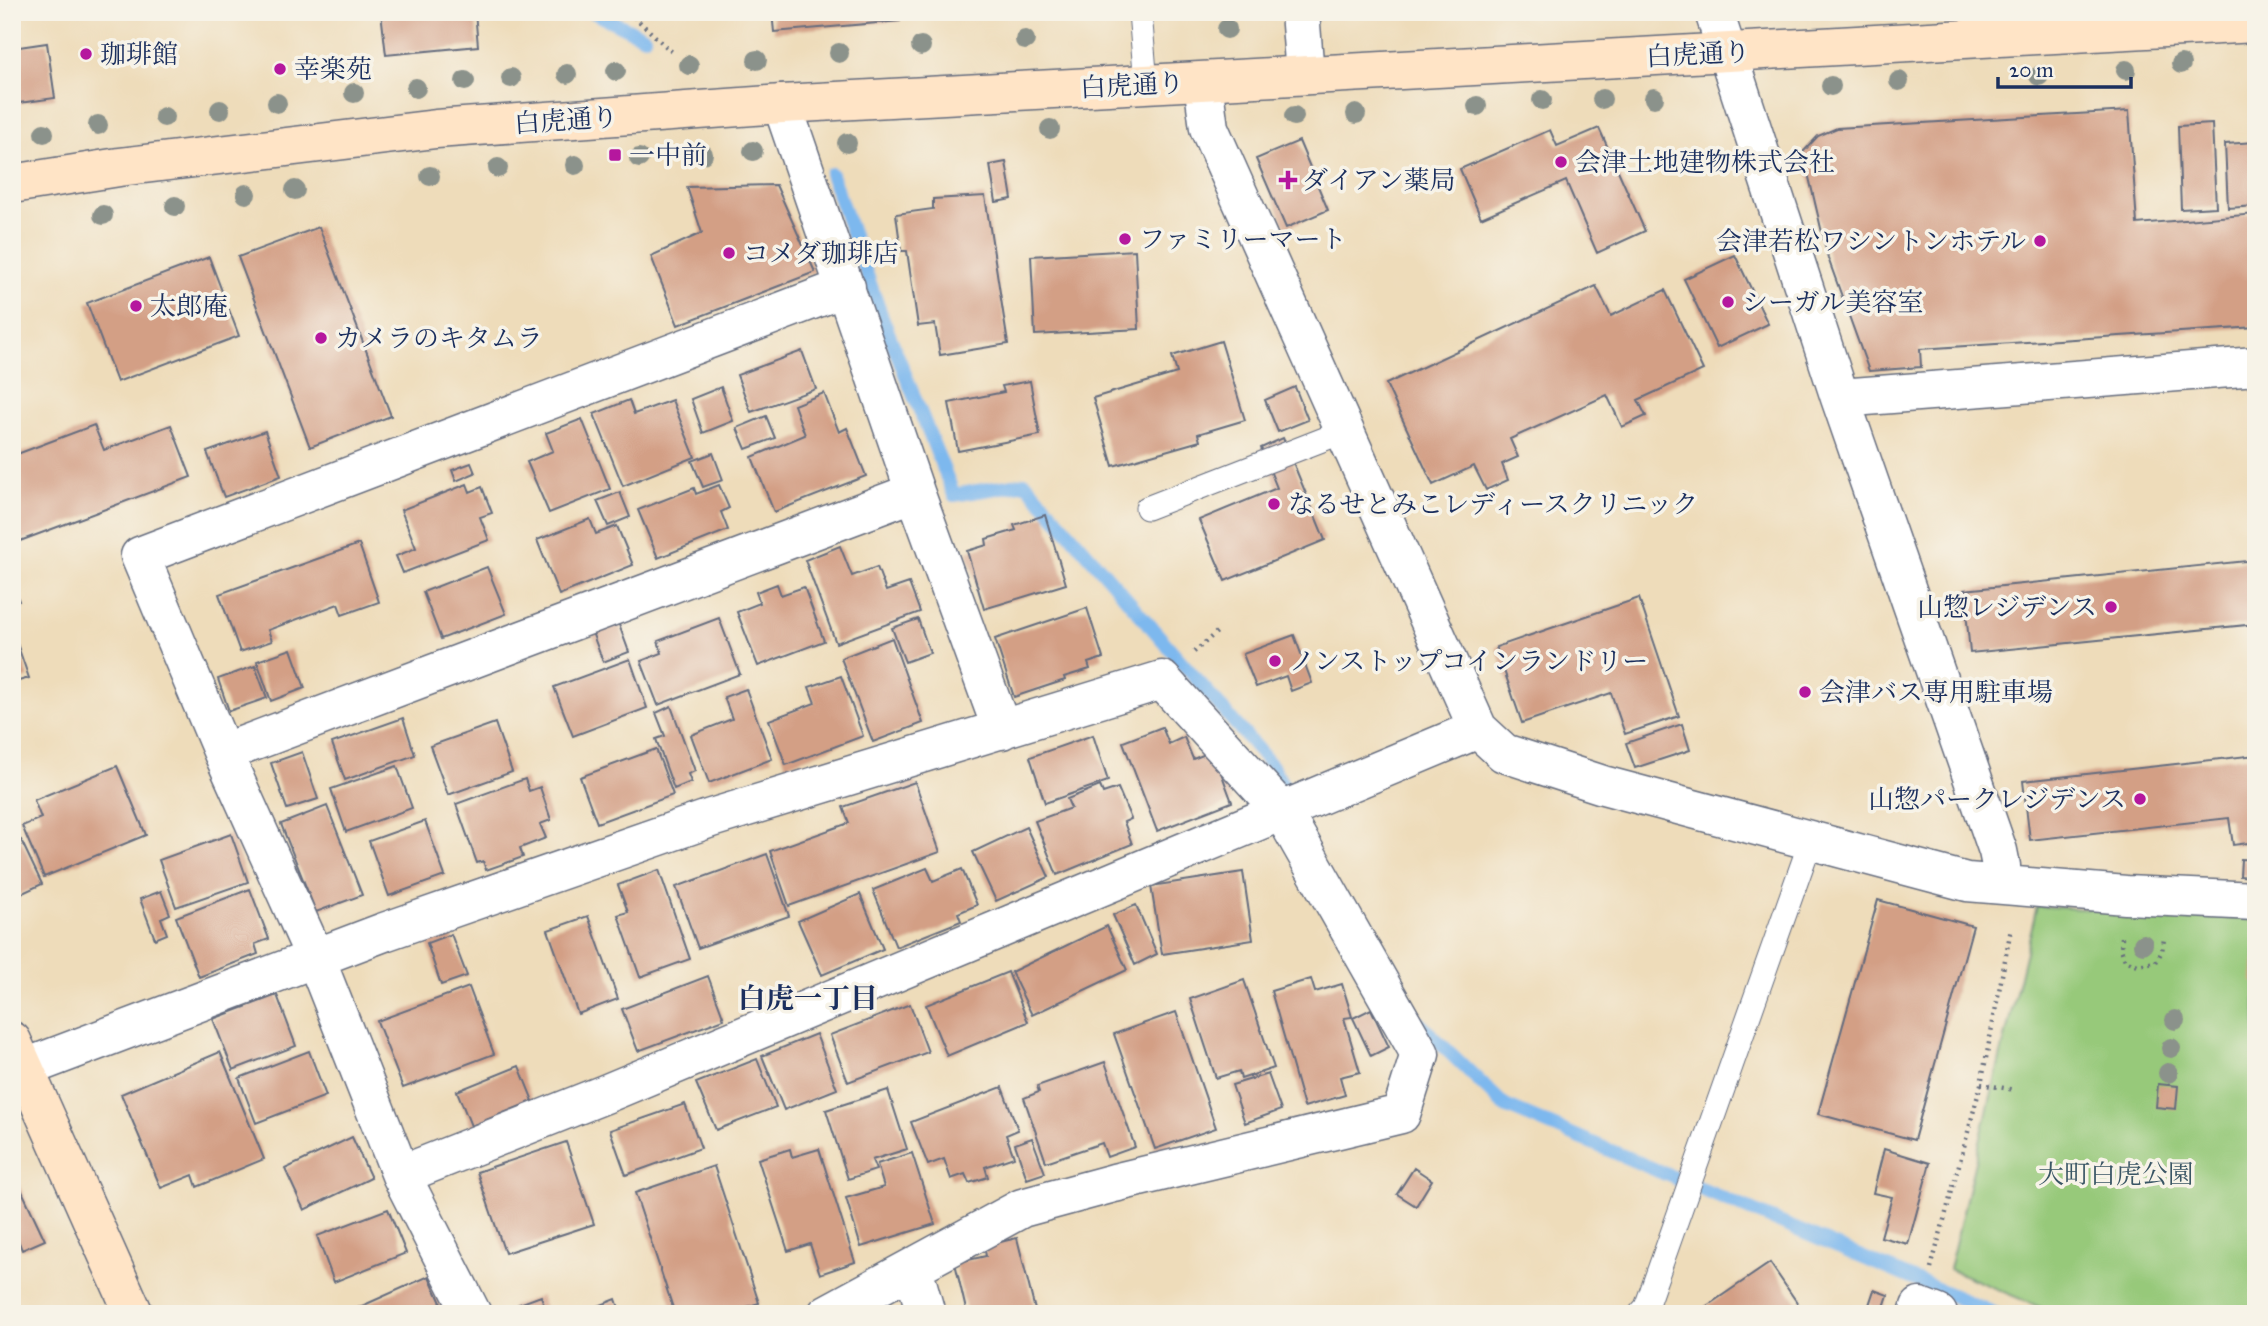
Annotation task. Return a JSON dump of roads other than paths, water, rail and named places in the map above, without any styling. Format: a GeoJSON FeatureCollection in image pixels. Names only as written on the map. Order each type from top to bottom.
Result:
{"type":"FeatureCollection","features":[{"type":"Feature","properties":{"kind":"street"},"geometry":{"type":"LineString","coordinates":[[1300,12],[1305,75]]}},
{"type":"Feature","properties":{"kind":"street"},"geometry":{"type":"LineString","coordinates":[[1714,12],[1840,398],[2010,886]]}},
{"type":"Feature","properties":{"kind":"street","name":"白虎通り"},"geometry":{"type":"LineString","coordinates":[[12,184],[119,167],[436,129],[782,104],[2256,23]]}},
{"type":"Feature","properties":{"kind":"street"},"geometry":{"type":"LineString","coordinates":[[1203,82],[1209,128],[1478,729],[1504,754],[1603,785],[1968,882],[2126,895],[2256,901]]}},
{"type":"Feature","properties":{"kind":"street"},"geometry":{"type":"LineString","coordinates":[[782,104],[915,492],[1002,730]]}},
{"type":"Feature","properties":{"kind":"street"},"geometry":{"type":"LineString","coordinates":[[472,1314],[401,1175],[315,957],[223,752],[140,555],[846,287]]}},
{"type":"Feature","properties":{"kind":"street"},"geometry":{"type":"LineString","coordinates":[[1840,398],[2256,366]]}},
{"type":"Feature","properties":{"kind":"street"},"geometry":{"type":"LineString","coordinates":[[223,752],[915,492]]}},
{"type":"Feature","properties":{"kind":"street"},"geometry":{"type":"LineString","coordinates":[[134,1314],[16,1061],[711,818],[1163,680],[1282,811],[1420,1054],[1401,1114],[1114,1183],[1022,1208],[827,1314]]}},
{"type":"Feature","properties":{"kind":"street"},"geometry":{"type":"LineString","coordinates":[[401,1175],[605,1094],[1478,729]]}},
{"type":"Feature","properties":{"kind":"street"},"geometry":{"type":"LineString","coordinates":[[913,1268],[926,1314]]}},
{"type":"Feature","properties":{"kind":"street"},"geometry":{"type":"LineString","coordinates":[[1918,1314],[1920,1307],[1938,1314]]}},
{"type":"Feature","properties":{"kind":"lane"},"geometry":{"type":"LineString","coordinates":[[1140,12],[1146,84]]}},
{"type":"Feature","properties":{"kind":"lane"},"geometry":{"type":"LineString","coordinates":[[1147,508],[1345,431]]}},
{"type":"Feature","properties":{"kind":"lane"},"geometry":{"type":"LineString","coordinates":[[1640,1314],[1646,1307],[1811,840]]}},
{"type":"Feature","properties":{"kind":"waterway"},"geometry":{"type":"LineString","coordinates":[[593,12],[644,37]]}},
{"type":"Feature","properties":{"kind":"waterway"},"geometry":{"type":"LineString","coordinates":[[831,174],[882,317],[954,495],[1026,483],[1272,766],[1290,797]]}},
{"type":"Feature","properties":{"kind":"waterway"},"geometry":{"type":"LineString","coordinates":[[1418,1022],[1505,1106],[1996,1314]]}},
{"type":"Feature","properties":{"kind":"place","name":"珈琲館"},"geometry":{"type":"Point","coordinates":[86,54]}},
{"type":"Feature","properties":{"kind":"place","name":"幸楽苑"},"geometry":{"type":"Point","coordinates":[280,69]}},
{"type":"Feature","properties":{"kind":"place","name":"一中前"},"geometry":{"type":"Point","coordinates":[615,155]}},
{"type":"Feature","properties":{"kind":"place","name":"会津土地建物株式会社"},"geometry":{"type":"Point","coordinates":[1561,162]}},
{"type":"Feature","properties":{"kind":"place","name":"ダイアン薬局"},"geometry":{"type":"Point","coordinates":[1288,180]}},
{"type":"Feature","properties":{"kind":"place","name":"ファミリーマート"},"geometry":{"type":"Point","coordinates":[1125,239]}},
{"type":"Feature","properties":{"kind":"place","name":"会津若松ワシントンホテル"},"geometry":{"type":"Point","coordinates":[2040,241]}},
{"type":"Feature","properties":{"kind":"place","name":"コメダ珈琲店"},"geometry":{"type":"Point","coordinates":[729,253]}},
{"type":"Feature","properties":{"kind":"place","name":"シーガル美容室"},"geometry":{"type":"Point","coordinates":[1728,302]}},
{"type":"Feature","properties":{"kind":"place","name":"太郎庵"},"geometry":{"type":"Point","coordinates":[136,306]}},
{"type":"Feature","properties":{"kind":"place","name":"カメラのキタムラ"},"geometry":{"type":"Point","coordinates":[321,338]}},
{"type":"Feature","properties":{"kind":"place","name":"なるせとみこレディースクリニック"},"geometry":{"type":"Point","coordinates":[1274,504]}},
{"type":"Feature","properties":{"kind":"place","name":"山惣レジデンス"},"geometry":{"type":"Point","coordinates":[2111,607]}},
{"type":"Feature","properties":{"kind":"place","name":"ノンストップコインランドリー"},"geometry":{"type":"Point","coordinates":[1275,661]}},
{"type":"Feature","properties":{"kind":"place","name":"会津バス専用駐車場"},"geometry":{"type":"Point","coordinates":[1805,692]}},
{"type":"Feature","properties":{"kind":"place","name":"山惣パークレジデンス"},"geometry":{"type":"Point","coordinates":[2140,799]}},
{"type":"Feature","properties":{"kind":"district","name":"白虎一丁目"},"geometry":{"type":"Point","coordinates":[808,998]}},
{"type":"Feature","properties":{"kind":"park label","name":"大町白虎公園"},"geometry":{"type":"Point","coordinates":[2116,1174]}}]}
